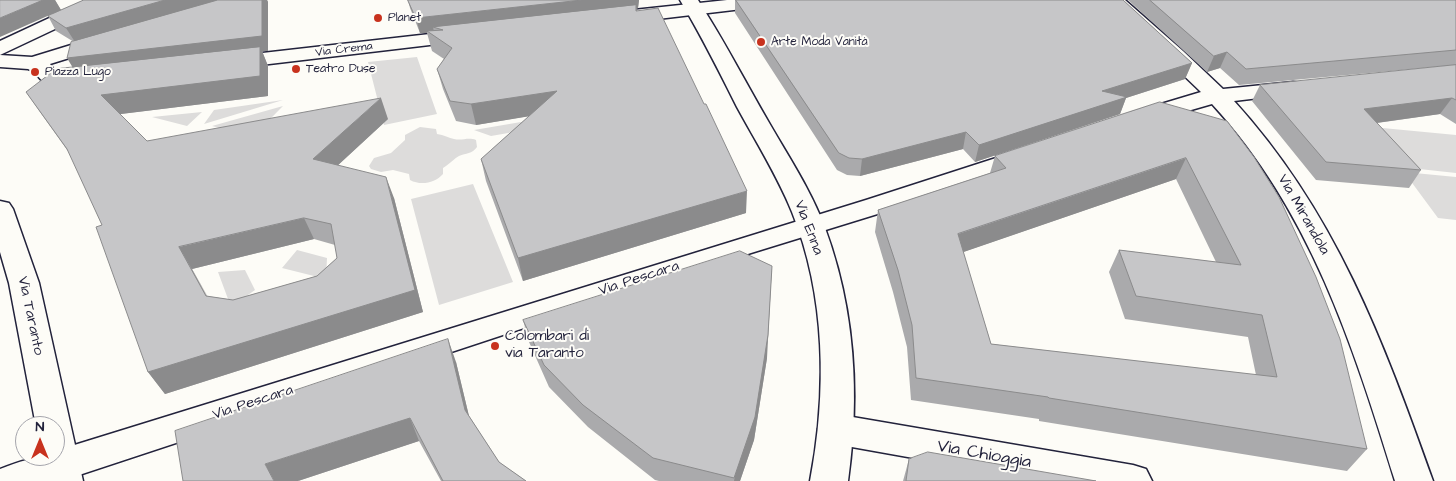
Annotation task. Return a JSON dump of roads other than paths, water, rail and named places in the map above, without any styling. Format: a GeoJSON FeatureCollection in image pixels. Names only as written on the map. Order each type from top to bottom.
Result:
{"type":"FeatureCollection","features":[{"type":"Feature","properties":{"kind":"street"},"geometry":{"type":"LineString","coordinates":[[12,58],[102,0]]}},
{"type":"Feature","properties":{"kind":"street"},"geometry":{"type":"LineString","coordinates":[[602,20],[692,5],[776,0]]}},
{"type":"Feature","properties":{"kind":"street","name":"Via Mirandola"},"geometry":{"type":"LineString","coordinates":[[1114,0],[1143,24],[1218,96],[1296,198],[1319,241],[1358,324],[1376,368],[1414,481]]}},
{"type":"Feature","properties":{"kind":"street","name":"Via Enna"},"geometry":{"type":"LineString","coordinates":[[692,5],[811,226],[823,269],[833,324],[836,374],[836,429],[829,481]]}},
{"type":"Feature","properties":{"kind":"street"},"geometry":{"type":"LineString","coordinates":[[12,58],[121,31]]}},
{"type":"Feature","properties":{"kind":"street","name":"Via Crema"},"geometry":{"type":"LineString","coordinates":[[208,65],[484,33]]}},
{"type":"Feature","properties":{"kind":"street"},"geometry":{"type":"LineString","coordinates":[[12,58],[42,68],[53,81],[62,82],[100,78]]}},
{"type":"Feature","properties":{"kind":"street"},"geometry":{"type":"LineString","coordinates":[[1110,127],[1189,101],[1218,96],[1317,86]]}},
{"type":"Feature","properties":{"kind":"street","name":"Via Pescara"},"geometry":{"type":"LineString","coordinates":[[65,457],[741,246],[811,226],[1054,146]]}},
{"type":"Feature","properties":{"kind":"street","name":"Via Taranto"},"geometry":{"type":"LineString","coordinates":[[0,209],[24,283],[51,416]]}},
{"type":"Feature","properties":{"kind":"street","name":"Via Chioggia"},"geometry":{"type":"LineString","coordinates":[[836,429],[1133,481]]}},
{"type":"Feature","properties":{"kind":"street","name":"Via Pescara"},"geometry":{"type":"LineString","coordinates":[[11,481],[44,466]]}},
{"type":"Feature","properties":{"kind":"place","name":"Planet"},"geometry":{"type":"Point","coordinates":[378,18]}},
{"type":"Feature","properties":{"kind":"place","name":"Arte Moda Vanità"},"geometry":{"type":"Point","coordinates":[761,42]}},
{"type":"Feature","properties":{"kind":"place","name":"Teatro Duse"},"geometry":{"type":"Point","coordinates":[296,69]}},
{"type":"Feature","properties":{"kind":"place","name":"Piazza Lugo"},"geometry":{"type":"Point","coordinates":[35,72]}},
{"type":"Feature","properties":{"kind":"place","name":"Colombari di via Taranto"},"geometry":{"type":"Point","coordinates":[495,346]}}]}
